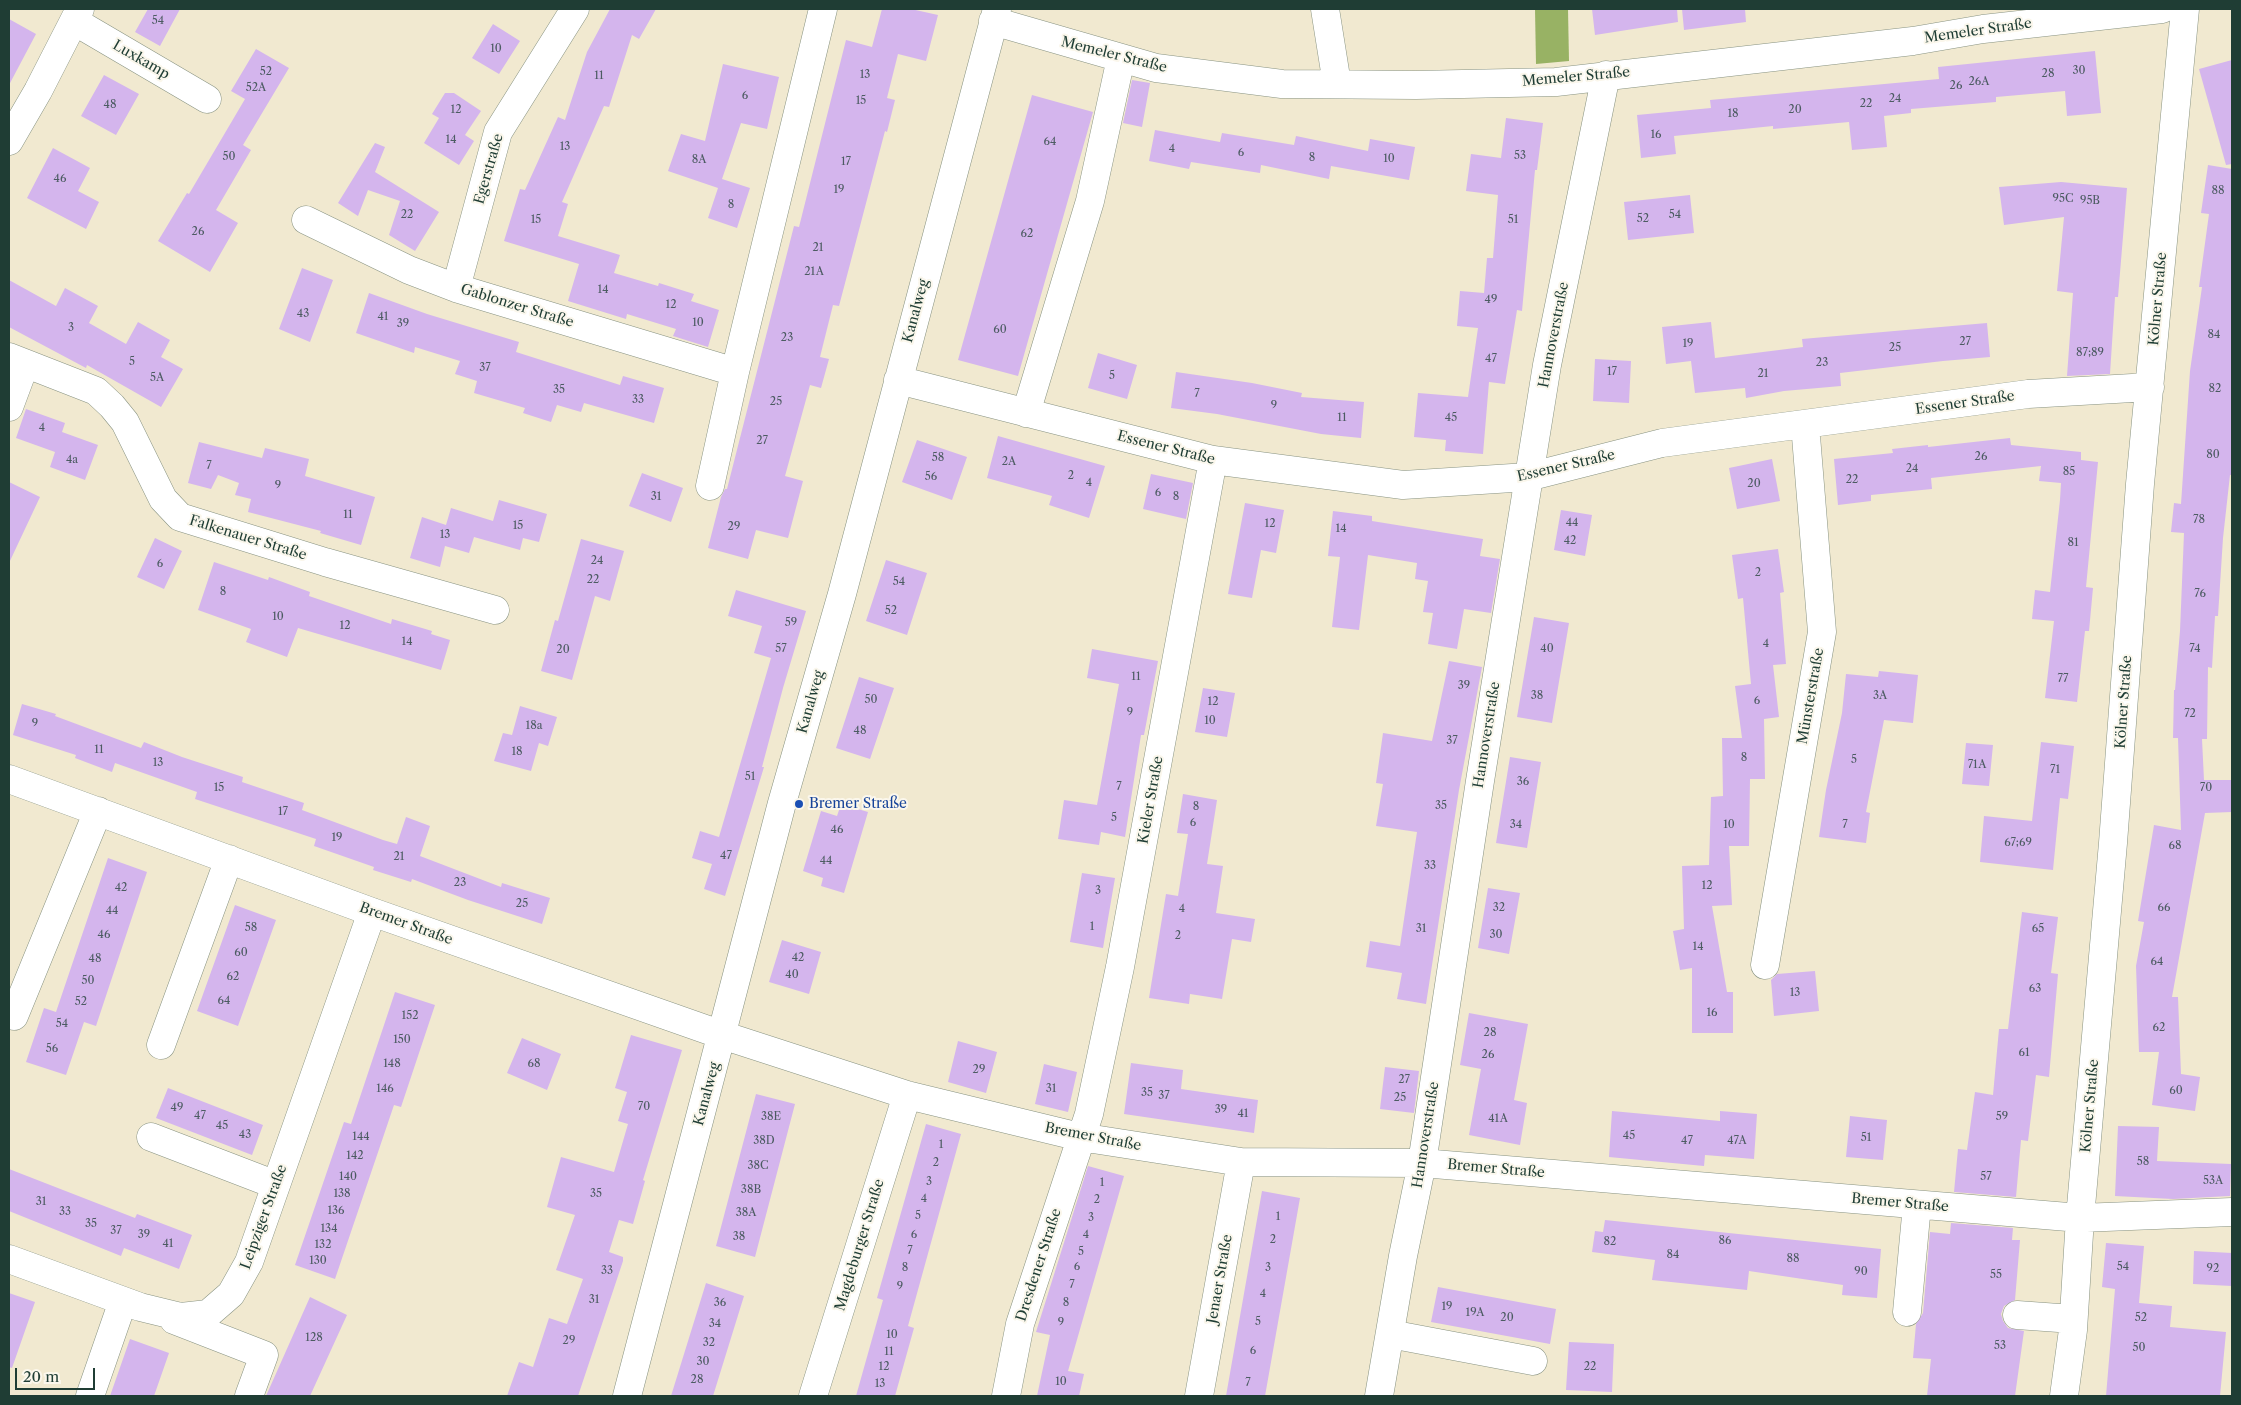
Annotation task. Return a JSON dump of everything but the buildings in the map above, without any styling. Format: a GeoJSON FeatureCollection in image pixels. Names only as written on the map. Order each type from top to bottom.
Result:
{"type":"FeatureCollection","features":[{"type":"Feature","properties":{"kind":"street","name":"Egerstraße"},"geometry":{"type":"LineString","coordinates":[[456,288],[498,132],[575,9]]}},
{"type":"Feature","properties":{"kind":"street"},"geometry":{"type":"LineString","coordinates":[[710,486],[823,9]]}},
{"type":"Feature","properties":{"kind":"street"},"geometry":{"type":"LineString","coordinates":[[1325,9],[1338,84]]}},
{"type":"Feature","properties":{"kind":"street","name":"Memeler Straße"},"geometry":{"type":"LineString","coordinates":[[995,15],[1156,68],[1282,84],[1338,84],[1556,82],[1913,41],[1982,19],[2162,9]]}},
{"type":"Feature","properties":{"kind":"street","name":"Kölner Straße"},"geometry":{"type":"LineString","coordinates":[[2064,1396],[2073,1319],[2113,843],[2140,484],[2185,9]]}},
{"type":"Feature","properties":{"kind":"street","name":"Luxkamp"},"geometry":{"type":"LineString","coordinates":[[9,141],[38,91],[77,15],[207,98]]}},
{"type":"Feature","properties":{"kind":"street","name":"Kanalweg"},"geometry":{"type":"LineString","coordinates":[[627,1396],[782,803],[842,594],[995,15]]}},
{"type":"Feature","properties":{"kind":"street"},"geometry":{"type":"LineString","coordinates":[[1026,413],[1090,201],[1121,58]]}},
{"type":"Feature","properties":{"kind":"street","name":"Hannoverstraße"},"geometry":{"type":"LineString","coordinates":[[1380,1396],[1422,1163],[1528,477],[1547,366],[1606,75]]}},
{"type":"Feature","properties":{"kind":"street","name":"Gablonzer Straße"},"geometry":{"type":"LineString","coordinates":[[306,220],[409,270],[456,288],[736,372]]}},
{"type":"Feature","properties":{"kind":"street"},"geometry":{"type":"LineString","coordinates":[[9,407],[17,360]]}},
{"type":"Feature","properties":{"kind":"street","name":"Falkenauer Straße"},"geometry":{"type":"LineString","coordinates":[[17,360],[96,391],[112,406],[125,422],[163,499],[180,516],[325,562],[495,610]]}},
{"type":"Feature","properties":{"kind":"street","name":"Essener Straße"},"geometry":{"type":"LineString","coordinates":[[898,380],[1213,460],[1403,485],[1528,477],[1662,443],[2028,394],[2150,387]]}},
{"type":"Feature","properties":{"kind":"street","name":"Münsterstraße"},"geometry":{"type":"LineString","coordinates":[[1765,965],[1822,632],[1805,424]]}},
{"type":"Feature","properties":{"kind":"street","name":"Kieler Straße"},"geometry":{"type":"LineString","coordinates":[[1080,1137],[1089,1114],[1120,967],[1213,460]]}},
{"type":"Feature","properties":{"kind":"street","name":"Bremer Straße"},"geometry":{"type":"LineString","coordinates":[[9,779],[372,912],[722,1035],[907,1094],[1080,1137],[1241,1162],[1422,1163],[2080,1218],[2232,1212]]}},
{"type":"Feature","properties":{"kind":"street"},"geometry":{"type":"LineString","coordinates":[[14,1016],[98,811]]}},
{"type":"Feature","properties":{"kind":"street"},"geometry":{"type":"LineString","coordinates":[[160,1045],[229,859]]}},
{"type":"Feature","properties":{"kind":"street","name":"Leipziger Straße"},"geometry":{"type":"LineString","coordinates":[[9,1259],[132,1304],[181,1317],[208,1314],[232,1294],[249,1262],[372,912]]}},
{"type":"Feature","properties":{"kind":"street","name":"Magdeburger Straße"},"geometry":{"type":"LineString","coordinates":[[813,1396],[907,1094]]}},
{"type":"Feature","properties":{"kind":"street"},"geometry":{"type":"LineString","coordinates":[[151,1137],[276,1185]]}},
{"type":"Feature","properties":{"kind":"street","name":"Dresdener Straße"},"geometry":{"type":"LineString","coordinates":[[1006,1396],[1020,1324],[1080,1137]]}},
{"type":"Feature","properties":{"kind":"street","name":"Jenaer Straße"},"geometry":{"type":"LineString","coordinates":[[1199,1396],[1241,1162]]}},
{"type":"Feature","properties":{"kind":"street"},"geometry":{"type":"LineString","coordinates":[[1907,1312],[1917,1205]]}},
{"type":"Feature","properties":{"kind":"street"},"geometry":{"type":"LineString","coordinates":[[90,1396],[132,1304],[264,1355],[249,1396]]}},
{"type":"Feature","properties":{"kind":"street"},"geometry":{"type":"LineString","coordinates":[[2017,1316],[2073,1319]]}},
{"type":"Feature","properties":{"kind":"street"},"geometry":{"type":"LineString","coordinates":[[1390,1334],[1533,1362]]}},
{"type":"Feature","properties":{"kind":"green space"},"geometry":{"type":"Polygon","coordinates":[[[1535,9],[1568,9],[1569,61],[1536,64],[1535,9]]]}},
{"type":"Feature","properties":{"kind":"place","name":"Bremer Straße"},"geometry":{"type":"Point","coordinates":[799,804]}}]}
